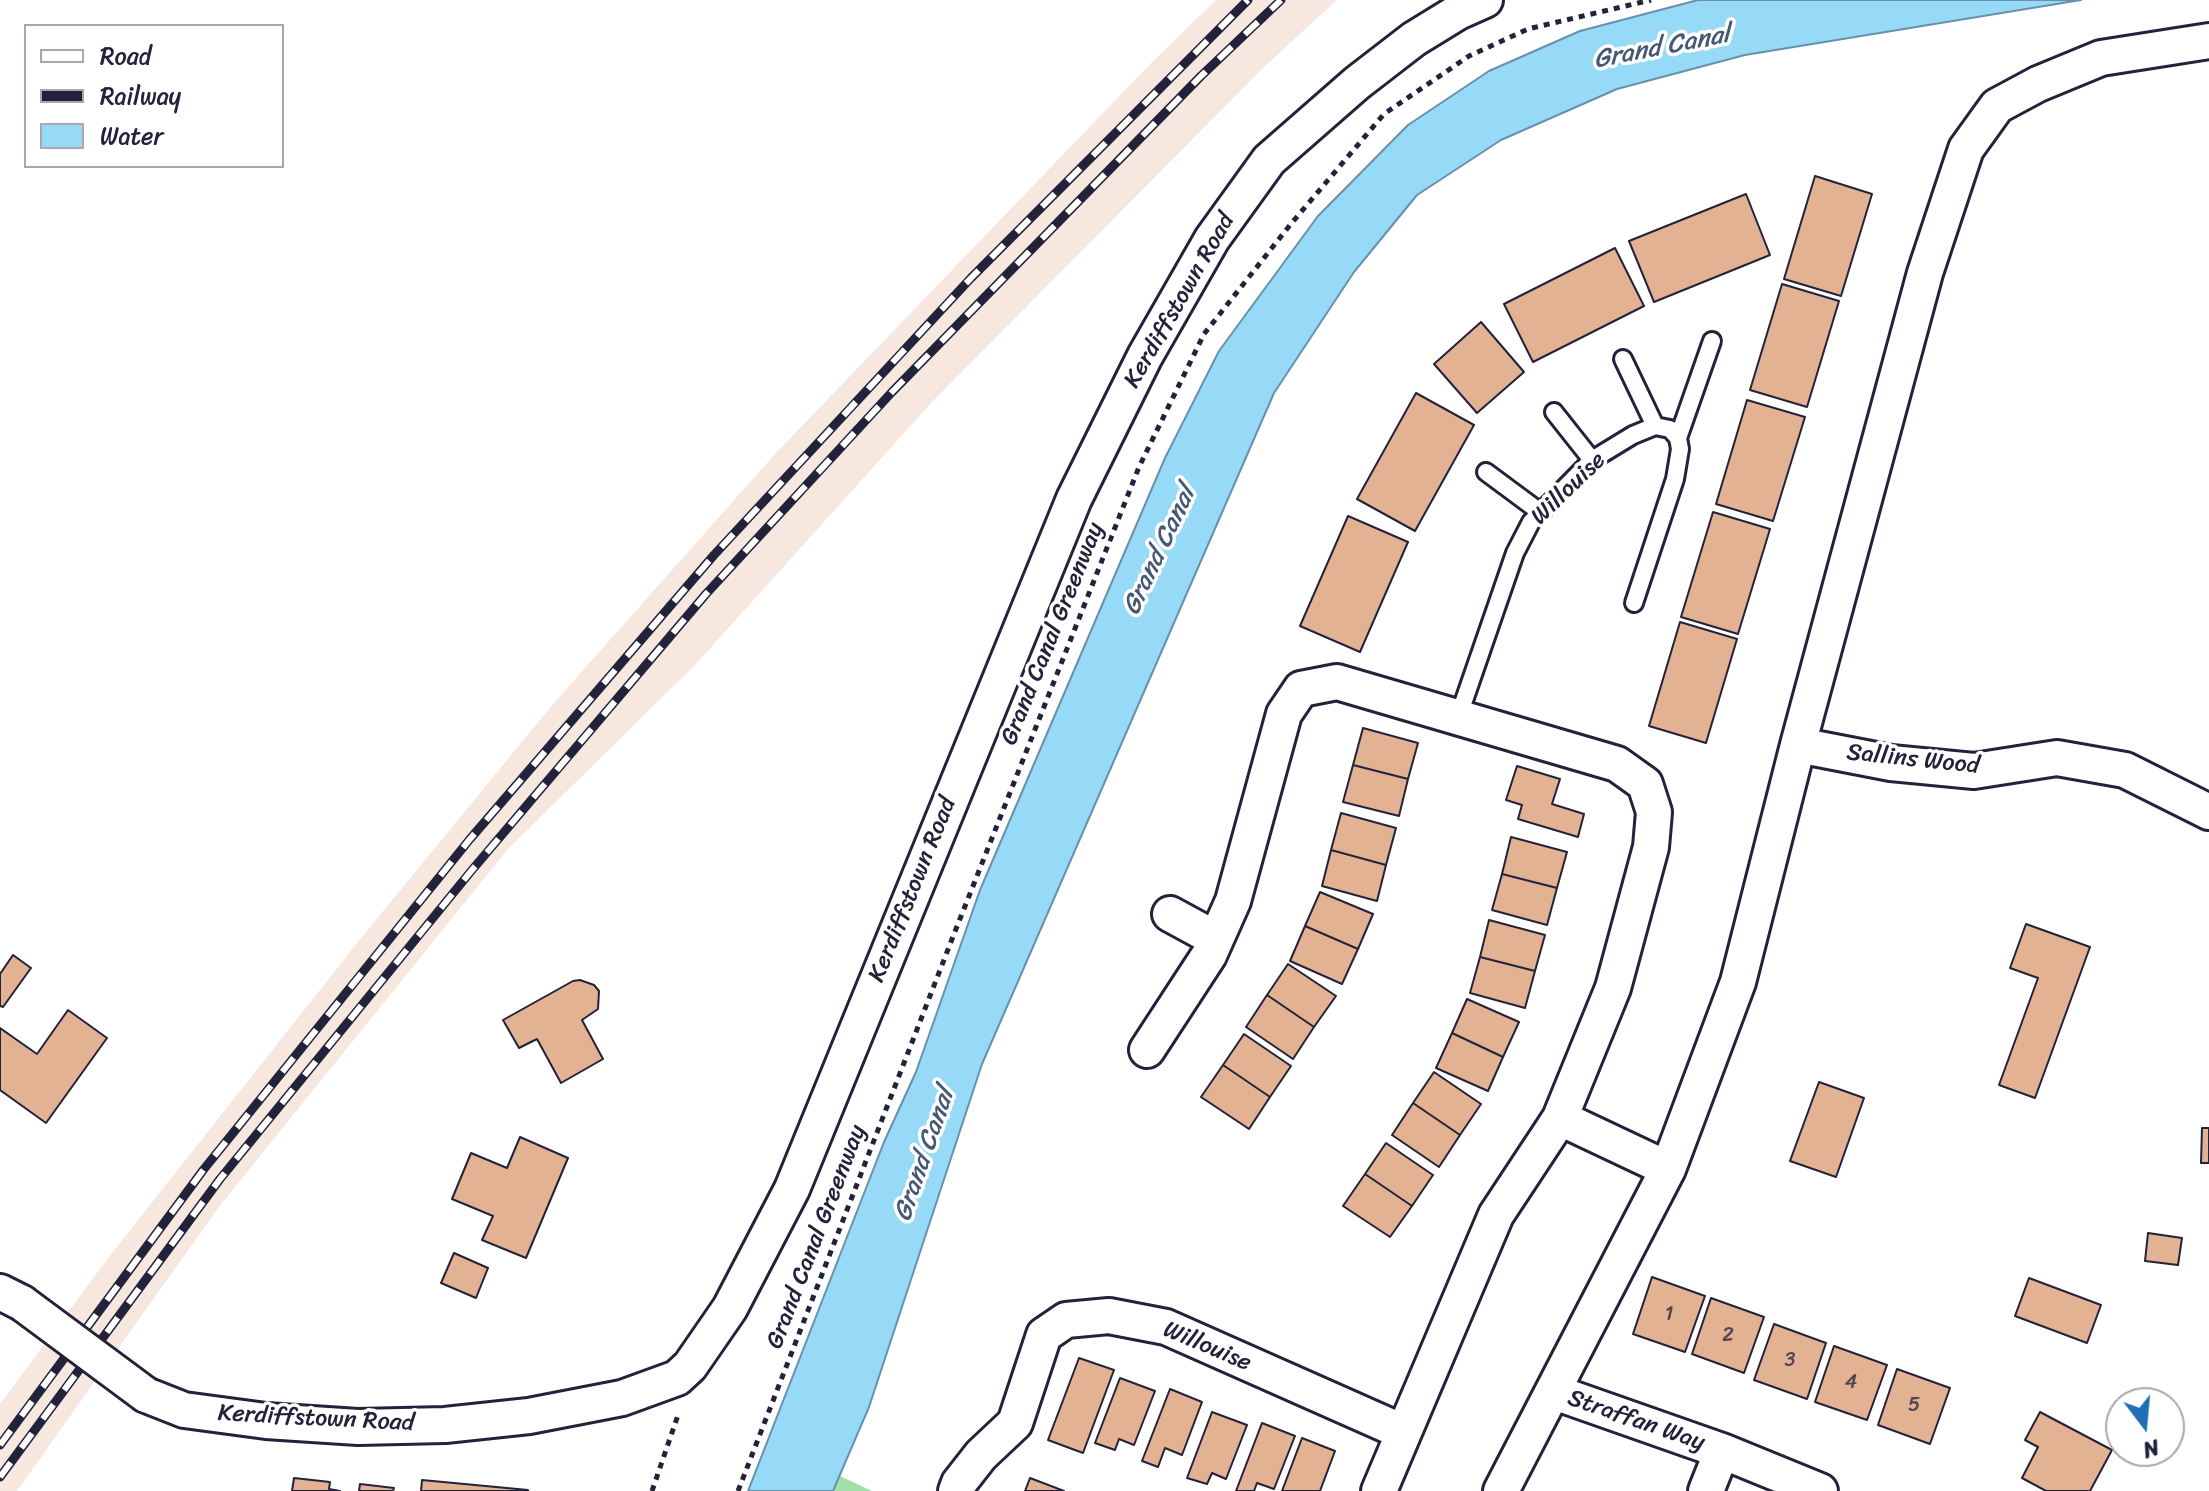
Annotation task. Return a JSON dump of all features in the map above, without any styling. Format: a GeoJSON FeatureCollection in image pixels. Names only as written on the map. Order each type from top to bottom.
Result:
{"type":"FeatureCollection","features":[{"type":"Feature","properties":{"kind":"street","name":"Kerdiffstown Road"},"geometry":{"type":"LineString","coordinates":[[11,1297],[146,1395],[184,1410],[266,1421],[358,1427],[445,1425],[529,1416],[622,1398],[677,1378],[690,1366],[730,1308],[792,1189],[1074,499],[1145,356],[1212,239],[1269,160],[1357,83],[1414,39],[1458,12],[1485,0]]}},
{"type":"Feature","properties":{"kind":"street"},"geometry":{"type":"LineString","coordinates":[[1501,1491],[1668,1169],[1738,982],[1798,745],[1925,273],[1966,149],[1997,106],[2038,84],[2101,58],[2209,41]]}},
{"type":"Feature","properties":{"kind":"street"},"geometry":{"type":"LineString","coordinates":[[1147,1050],[1209,955],[1233,901],[1284,714],[1301,689],[1337,682],[1617,764],[1645,784],[1654,812],[1651,847],[1613,988],[1560,1118],[1496,1215],[1379,1491]]}},
{"type":"Feature","properties":{"kind":"street","name":"Sallins Wood"},"geometry":{"type":"LineString","coordinates":[[1798,745],[1891,763],[1974,771],[2057,758],[2125,770],[2209,812]]}},
{"type":"Feature","properties":{"kind":"street"},"geometry":{"type":"LineString","coordinates":[[1170,914],[1216,939]]}},
{"type":"Feature","properties":{"kind":"street"},"geometry":{"type":"LineString","coordinates":[[1560,1118],[1668,1169]]}},
{"type":"Feature","properties":{"kind":"street","name":"Willouise"},"geometry":{"type":"LineString","coordinates":[[956,1491],[981,1455],[1015,1423],[1044,1335],[1066,1320],[1109,1316],[1166,1327],[1403,1432]]}},
{"type":"Feature","properties":{"kind":"street","name":"Straffan Way"},"geometry":{"type":"LineString","coordinates":[[1554,1392],[1722,1451],[1706,1491]]}},
{"type":"Feature","properties":{"kind":"street"},"geometry":{"type":"LineString","coordinates":[[1722,1451],[1820,1491]]}},
{"type":"Feature","properties":{"kind":"lane"},"geometry":{"type":"LineString","coordinates":[[1634,603],[1675,479],[1680,449],[1678,438],[1712,341]]}},
{"type":"Feature","properties":{"kind":"lane"},"geometry":{"type":"LineString","coordinates":[[1623,359],[1655,426],[1670,429],[1678,438]]}},
{"type":"Feature","properties":{"kind":"lane"},"geometry":{"type":"LineString","coordinates":[[1554,412],[1592,460]]}},
{"type":"Feature","properties":{"kind":"lane","name":"Willouise"},"geometry":{"type":"LineString","coordinates":[[1458,718],[1515,553],[1531,522],[1592,460],[1633,435],[1655,426]]}},
{"type":"Feature","properties":{"kind":"lane"},"geometry":{"type":"LineString","coordinates":[[1486,472],[1540,512]]}},
{"type":"Feature","properties":{"kind":"path","name":"Grand Canal Greenway"},"geometry":{"type":"LineString","coordinates":[[738,1491],[1122,509],[1139,467],[1204,334],[1290,225],[1384,114],[1469,56],[1528,29],[1651,0]]}},
{"type":"Feature","properties":{"kind":"path"},"geometry":{"type":"LineString","coordinates":[[652,1491],[679,1416],[677,1378]]}},
{"type":"Feature","properties":{"kind":"shaded area"},"geometry":{"type":"Polygon","coordinates":[[[1216,0],[1337,0],[1265,66],[932,402],[696,664],[508,849],[218,1208],[17,1491],[0,1491],[0,1404],[108,1258],[361,938],[553,704],[775,454],[1151,63],[1216,0]]]}},
{"type":"Feature","properties":{"kind":"green space"},"geometry":{"type":"Polygon","coordinates":[[[840,1476],[872,1491],[833,1491],[840,1476]]]}},
{"type":"Feature","properties":{"kind":"water","name":"Grand Canal"},"geometry":{"type":"Polygon","coordinates":[[[1698,0],[2081,0],[1745,55],[1617,89],[1501,140],[1417,195],[1354,272],[1274,393],[982,1064],[869,1407],[833,1491],[748,1491],[884,1142],[916,1072],[980,890],[1165,458],[1219,351],[1318,216],[1408,125],[1489,71],[1580,31],[1698,0]]]}},
{"type":"Feature","properties":{"kind":"building"},"geometry":{"type":"Polygon","coordinates":[[[1815,176],[1872,194],[1841,296],[1784,279],[1815,176]]]}},
{"type":"Feature","properties":{"kind":"building"},"geometry":{"type":"Polygon","coordinates":[[[1746,194],[1770,255],[1654,302],[1629,241],[1746,194]]]}},
{"type":"Feature","properties":{"kind":"building"},"geometry":{"type":"Polygon","coordinates":[[[1615,248],[1644,306],[1533,362],[1504,304],[1615,248]]]}},
{"type":"Feature","properties":{"kind":"building"},"geometry":{"type":"Polygon","coordinates":[[[1782,284],[1839,301],[1807,407],[1750,390],[1782,284]]]}},
{"type":"Feature","properties":{"kind":"building"},"geometry":{"type":"Polygon","coordinates":[[[1481,322],[1524,372],[1477,413],[1434,364],[1481,322]]]}},
{"type":"Feature","properties":{"kind":"building"},"geometry":{"type":"Polygon","coordinates":[[[1416,393],[1474,425],[1415,531],[1357,499],[1416,393]]]}},
{"type":"Feature","properties":{"kind":"building"},"geometry":{"type":"Polygon","coordinates":[[[1747,400],[1805,417],[1773,521],[1716,504],[1747,400]]]}},
{"type":"Feature","properties":{"kind":"building"},"geometry":{"type":"Polygon","coordinates":[[[1713,512],[1770,529],[1738,634],[1681,617],[1713,512]]]}},
{"type":"Feature","properties":{"kind":"building"},"geometry":{"type":"Polygon","coordinates":[[[1348,516],[1408,542],[1360,652],[1300,626],[1348,516]]]}},
{"type":"Feature","properties":{"kind":"building"},"geometry":{"type":"Polygon","coordinates":[[[1680,622],[1737,639],[1706,743],[1649,726],[1680,622]]]}},
{"type":"Feature","properties":{"kind":"building"},"geometry":{"type":"Polygon","coordinates":[[[1363,728],[1418,743],[1408,779],[1353,765],[1363,728]]]}},
{"type":"Feature","properties":{"kind":"building"},"geometry":{"type":"Polygon","coordinates":[[[1353,765],[1408,779],[1399,816],[1343,802],[1353,765]]]}},
{"type":"Feature","properties":{"kind":"building"},"geometry":{"type":"Polygon","coordinates":[[[1517,766],[1560,779],[1552,804],[1584,814],[1578,837],[1518,819],[1522,805],[1506,800],[1517,766]]]}},
{"type":"Feature","properties":{"kind":"building"},"geometry":{"type":"Polygon","coordinates":[[[1341,813],[1396,828],[1386,865],[1331,850],[1341,813]]]}},
{"type":"Feature","properties":{"kind":"building"},"geometry":{"type":"Polygon","coordinates":[[[1511,837],[1567,852],[1557,888],[1502,874],[1511,837]]]}},
{"type":"Feature","properties":{"kind":"building"},"geometry":{"type":"Polygon","coordinates":[[[1331,850],[1386,865],[1377,901],[1322,886],[1331,850]]]}},
{"type":"Feature","properties":{"kind":"building"},"geometry":{"type":"Polygon","coordinates":[[[1502,874],[1557,888],[1547,925],[1492,910],[1502,874]]]}},
{"type":"Feature","properties":{"kind":"building"},"geometry":{"type":"Polygon","coordinates":[[[1320,892],[1373,914],[1358,949],[1305,926],[1320,892]]]}},
{"type":"Feature","properties":{"kind":"building"},"geometry":{"type":"Polygon","coordinates":[[[1489,920],[1545,935],[1535,971],[1480,957],[1489,920]]]}},
{"type":"Feature","properties":{"kind":"building"},"geometry":{"type":"Polygon","coordinates":[[[2026,924],[2090,947],[2035,1098],[1999,1085],[2038,978],[2010,968],[2026,924]]]}},
{"type":"Feature","properties":{"kind":"building"},"geometry":{"type":"Polygon","coordinates":[[[1305,926],[1358,949],[1342,984],[1290,961],[1305,926]]]}},
{"type":"Feature","properties":{"kind":"building"},"geometry":{"type":"Polygon","coordinates":[[[13,955],[31,968],[3,1007],[0,1006],[0,974],[13,955]]]}},
{"type":"Feature","properties":{"kind":"building"},"geometry":{"type":"Polygon","coordinates":[[[1480,957],[1535,971],[1525,1008],[1470,993],[1480,957]]]}},
{"type":"Feature","properties":{"kind":"building"},"geometry":{"type":"Polygon","coordinates":[[[1288,964],[1336,996],[1314,1027],[1267,995],[1288,964]]]}},
{"type":"Feature","properties":{"kind":"building"},"geometry":{"type":"Polygon","coordinates":[[[580,980],[594,985],[599,991],[598,1009],[582,1020],[603,1059],[561,1083],[537,1039],[519,1048],[503,1020],[580,980]]]}},
{"type":"Feature","properties":{"kind":"building"},"geometry":{"type":"Polygon","coordinates":[[[1267,995],[1314,1027],[1293,1059],[1246,1027],[1267,995]]]}},
{"type":"Feature","properties":{"kind":"building"},"geometry":{"type":"Polygon","coordinates":[[[1467,999],[1519,1022],[1503,1057],[1452,1033],[1467,999]]]}},
{"type":"Feature","properties":{"kind":"building"},"geometry":{"type":"Polygon","coordinates":[[[68,1010],[107,1038],[46,1123],[0,1090],[0,1028],[37,1054],[68,1010]]]}},
{"type":"Feature","properties":{"kind":"building"},"geometry":{"type":"Polygon","coordinates":[[[1452,1033],[1503,1057],[1488,1091],[1436,1068],[1452,1033]]]}},
{"type":"Feature","properties":{"kind":"building"},"geometry":{"type":"Polygon","coordinates":[[[1244,1034],[1291,1066],[1270,1097],[1223,1065],[1244,1034]]]}},
{"type":"Feature","properties":{"kind":"building"},"geometry":{"type":"Polygon","coordinates":[[[1223,1065],[1270,1097],[1249,1129],[1201,1097],[1223,1065]]]}},
{"type":"Feature","properties":{"kind":"building"},"geometry":{"type":"Polygon","coordinates":[[[1434,1072],[1481,1104],[1460,1135],[1413,1103],[1434,1072]]]}},
{"type":"Feature","properties":{"kind":"building"},"geometry":{"type":"Polygon","coordinates":[[[1819,1082],[1864,1098],[1836,1177],[1790,1161],[1819,1082]]]}},
{"type":"Feature","properties":{"kind":"building"},"geometry":{"type":"Polygon","coordinates":[[[1413,1103],[1460,1135],[1439,1167],[1392,1135],[1413,1103]]]}},
{"type":"Feature","properties":{"kind":"building"},"geometry":{"type":"Polygon","coordinates":[[[2202,1128],[2209,1128],[2209,1163],[2201,1163],[2202,1128]]]}},
{"type":"Feature","properties":{"kind":"building"},"geometry":{"type":"Polygon","coordinates":[[[520,1137],[568,1158],[526,1258],[482,1240],[493,1216],[452,1199],[471,1153],[507,1168],[520,1137]]]}},
{"type":"Feature","properties":{"kind":"building"},"geometry":{"type":"Polygon","coordinates":[[[1386,1143],[1433,1175],[1412,1206],[1365,1174],[1386,1143]]]}},
{"type":"Feature","properties":{"kind":"building"},"geometry":{"type":"Polygon","coordinates":[[[1365,1174],[1412,1206],[1390,1237],[1343,1206],[1365,1174]]]}},
{"type":"Feature","properties":{"kind":"building"},"geometry":{"type":"Polygon","coordinates":[[[2148,1233],[2182,1238],[2178,1265],[2145,1261],[2148,1233]]]}},
{"type":"Feature","properties":{"kind":"building"},"geometry":{"type":"Polygon","coordinates":[[[454,1253],[488,1268],[476,1298],[441,1283],[454,1253]]]}},
{"type":"Feature","properties":{"kind":"building"},"geometry":{"type":"Polygon","coordinates":[[[1652,1277],[1705,1296],[1685,1352],[1633,1334],[1652,1277]]]}},
{"type":"Feature","properties":{"kind":"building"},"geometry":{"type":"Polygon","coordinates":[[[2029,1278],[2101,1305],[2087,1343],[2015,1316],[2029,1278]]]}},
{"type":"Feature","properties":{"kind":"building"},"geometry":{"type":"Polygon","coordinates":[[[1711,1298],[1764,1317],[1744,1373],[1692,1354],[1711,1298]]]}},
{"type":"Feature","properties":{"kind":"building"},"geometry":{"type":"Polygon","coordinates":[[[1774,1324],[1826,1343],[1807,1399],[1754,1380],[1774,1324]]]}},
{"type":"Feature","properties":{"kind":"building"},"geometry":{"type":"Polygon","coordinates":[[[1834,1346],[1887,1365],[1867,1420],[1815,1402],[1834,1346]]]}},
{"type":"Feature","properties":{"kind":"building"},"geometry":{"type":"Polygon","coordinates":[[[1079,1358],[1114,1370],[1083,1453],[1048,1440],[1079,1358]]]}},
{"type":"Feature","properties":{"kind":"building"},"geometry":{"type":"Polygon","coordinates":[[[1897,1369],[1950,1388],[1930,1444],[1878,1425],[1897,1369]]]}},
{"type":"Feature","properties":{"kind":"building"},"geometry":{"type":"Polygon","coordinates":[[[1120,1378],[1155,1391],[1134,1445],[1119,1439],[1115,1450],[1095,1443],[1120,1378]]]}},
{"type":"Feature","properties":{"kind":"building"},"geometry":{"type":"Polygon","coordinates":[[[1170,1389],[1202,1402],[1182,1455],[1165,1448],[1158,1467],[1142,1461],[1170,1389]]]}},
{"type":"Feature","properties":{"kind":"building"},"geometry":{"type":"Polygon","coordinates":[[[1212,1412],[1247,1425],[1226,1479],[1212,1473],[1207,1484],[1187,1478],[1212,1412]]]}},
{"type":"Feature","properties":{"kind":"building"},"geometry":{"type":"Polygon","coordinates":[[[2040,1412],[2105,1446],[2105,1463],[2090,1491],[2046,1491],[2022,1478],[2038,1447],[2025,1440],[2040,1412]]]}},
{"type":"Feature","properties":{"kind":"building"},"geometry":{"type":"Polygon","coordinates":[[[1262,1423],[1295,1436],[1274,1489],[1257,1483],[1254,1491],[1236,1491],[1262,1423]]]}},
{"type":"Feature","properties":{"kind":"building"},"geometry":{"type":"Polygon","coordinates":[[[1302,1438],[1335,1451],[1320,1491],[1282,1491],[1302,1438]]]}},
{"type":"Feature","properties":{"kind":"building"},"geometry":{"type":"Polygon","coordinates":[[[294,1478],[330,1482],[329,1489],[340,1491],[292,1491],[294,1478]]]}},
{"type":"Feature","properties":{"kind":"building"},"geometry":{"type":"Polygon","coordinates":[[[1030,1478],[1064,1491],[1025,1491],[1030,1478]]]}},
{"type":"Feature","properties":{"kind":"building"},"geometry":{"type":"Polygon","coordinates":[[[422,1480],[528,1490],[528,1491],[421,1491],[422,1480]]]}},
{"type":"Feature","properties":{"kind":"building"},"geometry":{"type":"Polygon","coordinates":[[[360,1484],[394,1488],[393,1491],[359,1491],[360,1484]]]}},
{"type":"Feature","properties":{"kind":"railway"},"geometry":{"type":"LineString","coordinates":[[0,1445],[204,1169],[470,839],[714,555],[971,278],[1248,0]]}},
{"type":"Feature","properties":{"kind":"railway"},"geometry":{"type":"LineString","coordinates":[[0,1477],[220,1179],[472,870],[706,594],[892,392],[1201,76],[1281,0]]}}]}
